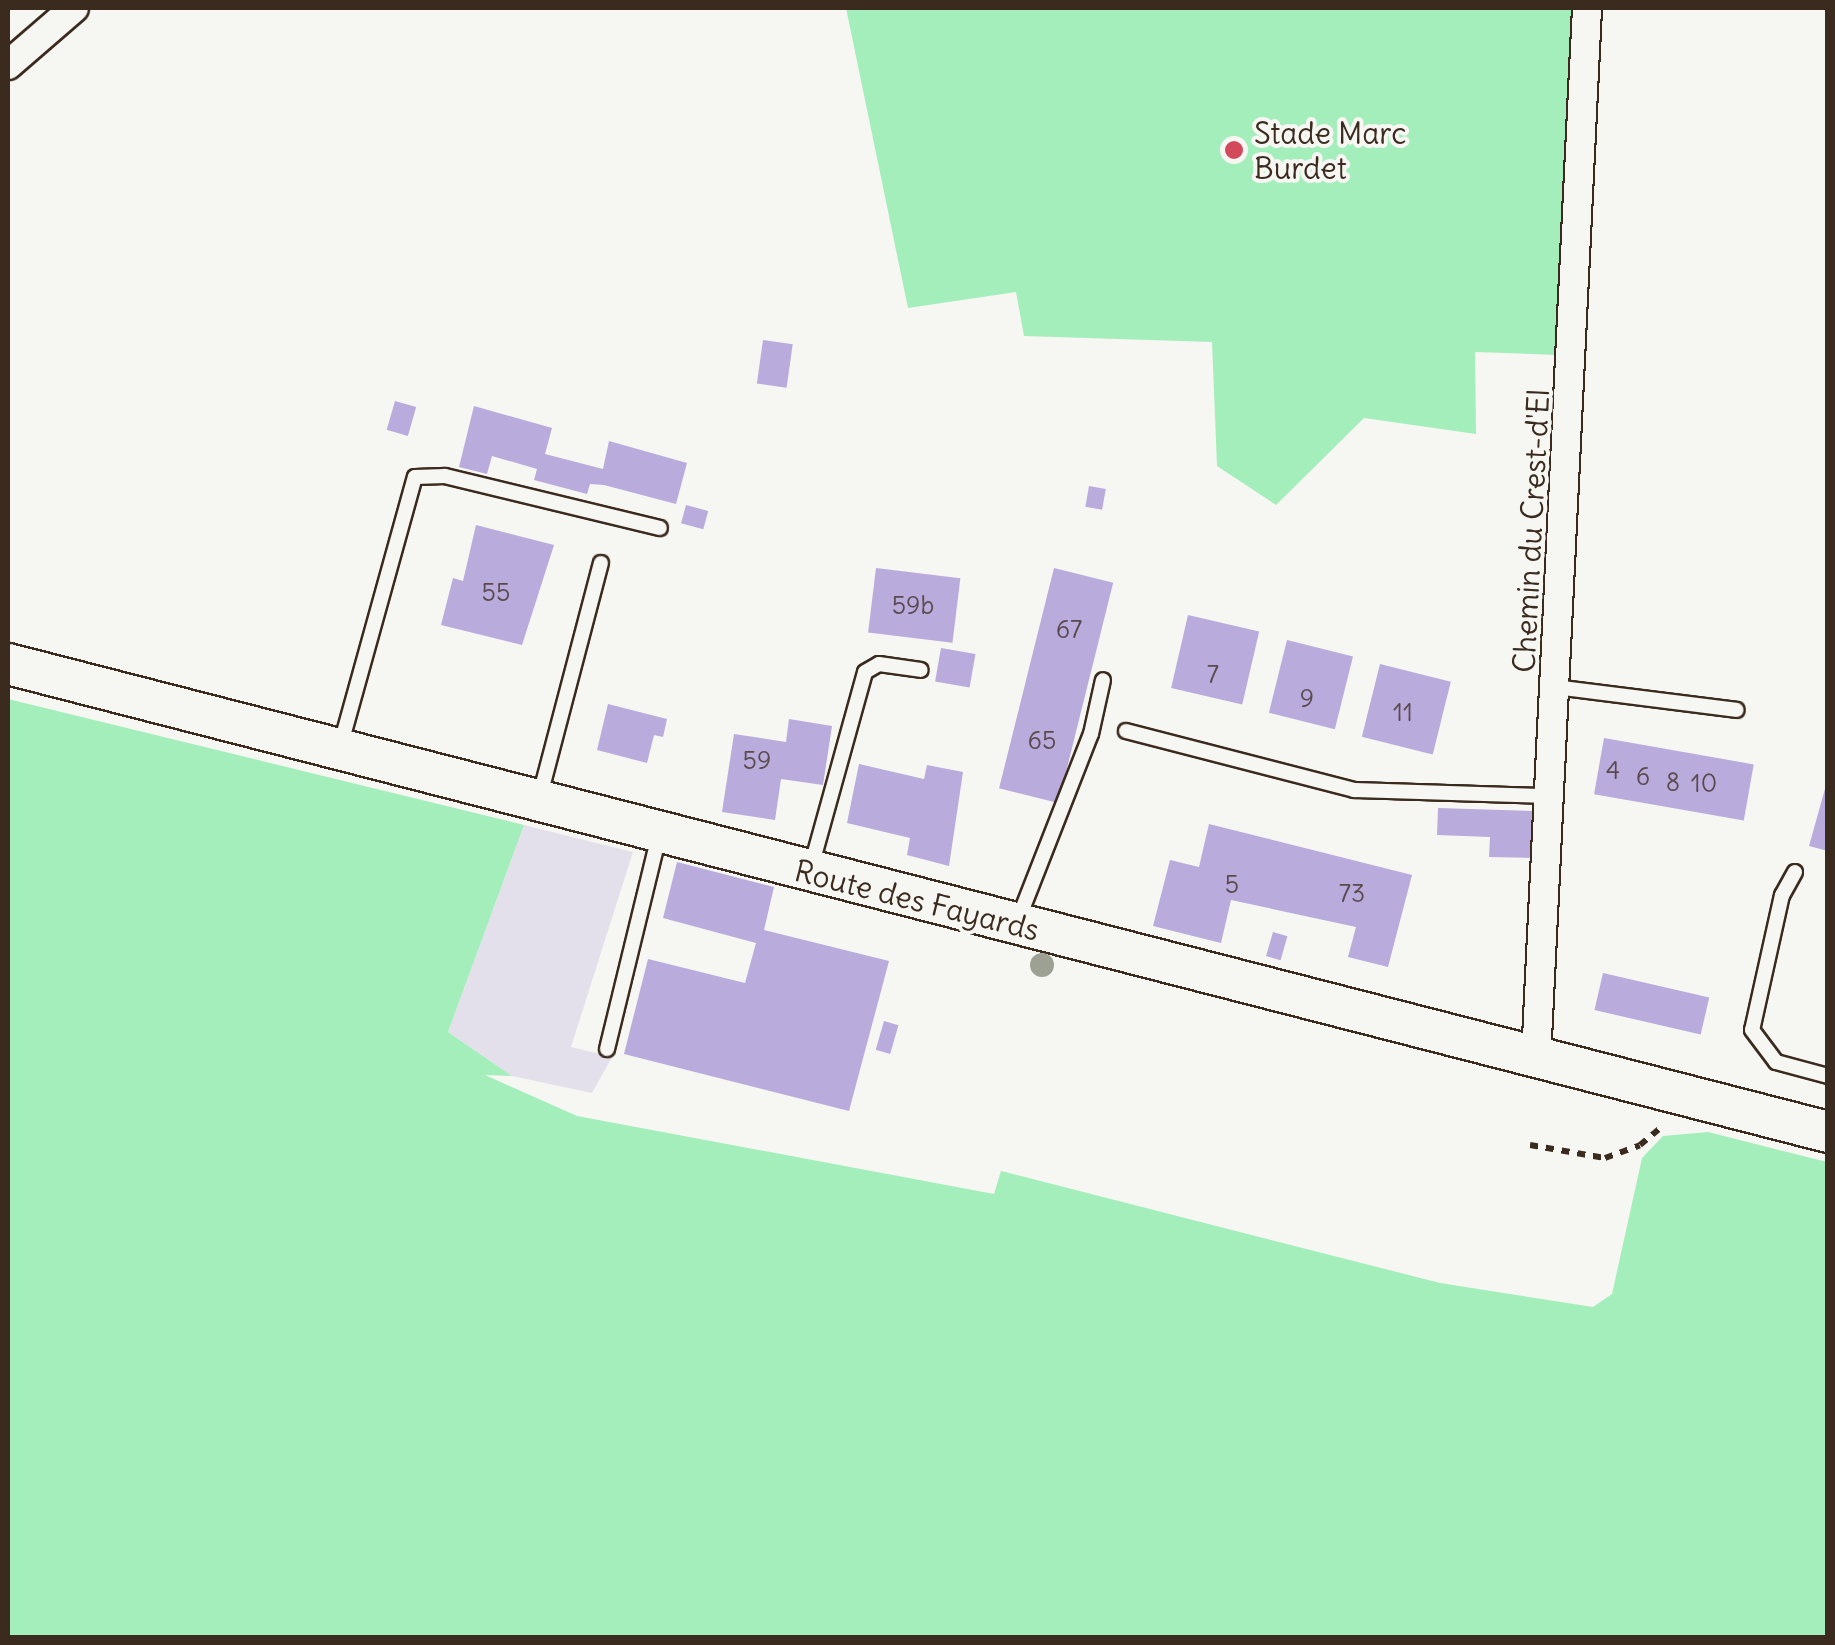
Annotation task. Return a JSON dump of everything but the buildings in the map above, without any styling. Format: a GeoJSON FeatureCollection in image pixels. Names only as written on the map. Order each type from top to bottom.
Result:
{"type":"FeatureCollection","features":[{"type":"Feature","properties":{"kind":"main road","name":"Route des Fayards"},"geometry":{"type":"LineString","coordinates":[[8,664],[538,804],[1828,1132]]}},
{"type":"Feature","properties":{"kind":"street"},"geometry":{"type":"LineString","coordinates":[[8,65],[74,8]]}},
{"type":"Feature","properties":{"kind":"street","name":"Chemin du Crest-d'El"},"geometry":{"type":"LineString","coordinates":[[1536,1059],[1587,8]]}},
{"type":"Feature","properties":{"kind":"lane"},"geometry":{"type":"LineString","coordinates":[[339,752],[416,477],[445,476],[660,528]]}},
{"type":"Feature","properties":{"kind":"lane"},"geometry":{"type":"LineString","coordinates":[[538,804],[602,562]]}},
{"type":"Feature","properties":{"kind":"lane"},"geometry":{"type":"LineString","coordinates":[[810,873],[866,672],[879,664],[922,670]]}},
{"type":"Feature","properties":{"kind":"lane"},"geometry":{"type":"LineString","coordinates":[[1016,926],[1091,734],[1103,680]]}},
{"type":"Feature","properties":{"kind":"lane"},"geometry":{"type":"LineString","coordinates":[[1555,687],[1737,710]]}},
{"type":"Feature","properties":{"kind":"lane"},"geometry":{"type":"LineString","coordinates":[[1126,731],[1354,790],[1550,796]]}},
{"type":"Feature","properties":{"kind":"lane"},"geometry":{"type":"LineString","coordinates":[[607,1048],[659,834]]}},
{"type":"Feature","properties":{"kind":"lane"},"geometry":{"type":"LineString","coordinates":[[1795,872],[1782,895],[1752,1030],[1776,1062],[1828,1076]]}},
{"type":"Feature","properties":{"kind":"path"},"geometry":{"type":"LineString","coordinates":[[1530,1145],[1605,1158],[1640,1145],[1695,1100]]}},
{"type":"Feature","properties":{"kind":"shaded area"},"geometry":{"type":"Polygon","coordinates":[[[524,825],[633,852],[571,1047],[612,1057],[592,1093],[512,1076],[448,1032],[524,825]]]}},
{"type":"Feature","properties":{"kind":"green space","name":"Stade Marc Burdet"},"geometry":{"type":"Polygon","coordinates":[[[846,8],[1598,8],[1585,356],[1475,352],[1476,434],[1364,418],[1276,505],[1217,466],[1212,342],[1024,336],[1016,292],[908,308],[846,8]]]}},
{"type":"Feature","properties":{"kind":"green space"},"geometry":{"type":"Polygon","coordinates":[[[8,699],[524,825],[448,1032],[512,1076],[485,1075],[577,1116],[994,1194],[1001,1171],[1440,1283],[1593,1307],[1612,1294],[1642,1158],[1663,1136],[1708,1132],[1827,1162],[1827,1637],[8,1637],[8,699]]]}},
{"type":"Feature","properties":{"kind":"place","name":"Stade Marc Burdet"},"geometry":{"type":"Point","coordinates":[1234,150]}}]}
